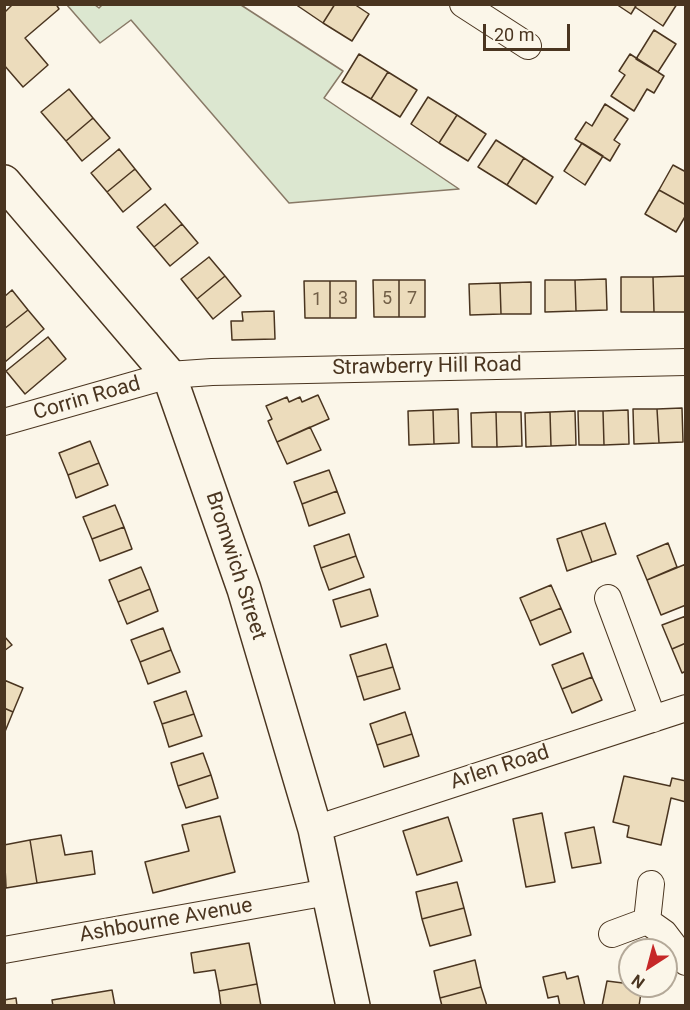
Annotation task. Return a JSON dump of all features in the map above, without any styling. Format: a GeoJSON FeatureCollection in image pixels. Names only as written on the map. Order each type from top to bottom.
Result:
{"type":"FeatureCollection","features":[{"type":"Feature","properties":{"kind":"street"},"geometry":{"type":"LineString","coordinates":[[463,4],[528,46]]}},
{"type":"Feature","properties":{"kind":"street","name":"Bromwich Street"},"geometry":{"type":"LineString","coordinates":[[4,182],[169,375],[244,589],[315,829],[353,1005]]}},
{"type":"Feature","properties":{"kind":"street","name":"Strawberry Hill Road"},"geometry":{"type":"LineString","coordinates":[[169,375],[235,371],[686,362]]}},
{"type":"Feature","properties":{"kind":"street","name":"Corrin Road"},"geometry":{"type":"LineString","coordinates":[[4,422],[169,375]]}},
{"type":"Feature","properties":{"kind":"street"},"geometry":{"type":"LineString","coordinates":[[608,598],[653,719]]}},
{"type":"Feature","properties":{"kind":"street","name":"Arlen Road"},"geometry":{"type":"LineString","coordinates":[[315,829],[686,708]]}},
{"type":"Feature","properties":{"kind":"street"},"geometry":{"type":"LineString","coordinates":[[647,921],[651,884]]}},
{"type":"Feature","properties":{"kind":"street","name":"Ashbourne Avenue"},"geometry":{"type":"LineString","coordinates":[[4,950],[328,892]]}},
{"type":"Feature","properties":{"kind":"street"},"geometry":{"type":"LineString","coordinates":[[612,934],[647,921]]}},
{"type":"Feature","properties":{"kind":"street"},"geometry":{"type":"LineString","coordinates":[[647,921],[664,933],[686,962]]}},
{"type":"Feature","properties":{"kind":"green space"},"geometry":{"type":"Polygon","coordinates":[[[103,4],[241,5],[343,71],[324,98],[459,189],[289,203],[131,20],[100,43],[67,5],[95,5],[99,8],[103,4]]]}},
{"type":"Feature","properties":{"kind":"building"},"geometry":{"type":"Polygon","coordinates":[[[13,4],[56,4],[59,9],[25,38],[48,65],[23,87],[4,65],[4,10],[6,11],[13,4]]]}},
{"type":"Feature","properties":{"kind":"building"},"geometry":{"type":"Polygon","coordinates":[[[295,4],[335,4],[323,23],[295,4]]]}},
{"type":"Feature","properties":{"kind":"building"},"geometry":{"type":"Polygon","coordinates":[[[335,4],[354,4],[369,14],[352,41],[323,23],[335,4]]]}},
{"type":"Feature","properties":{"kind":"building"},"geometry":{"type":"Polygon","coordinates":[[[616,4],[637,4],[631,14],[616,4]]]}},
{"type":"Feature","properties":{"kind":"building"},"geometry":{"type":"Polygon","coordinates":[[[637,4],[677,4],[663,26],[635,7],[637,4]]]}},
{"type":"Feature","properties":{"kind":"building"},"geometry":{"type":"Polygon","coordinates":[[[654,30],[676,44],[658,72],[636,59],[654,30]]]}},
{"type":"Feature","properties":{"kind":"building"},"geometry":{"type":"Polygon","coordinates":[[[359,54],[388,72],[371,99],[342,82],[359,54]]]}},
{"type":"Feature","properties":{"kind":"building"},"geometry":{"type":"Polygon","coordinates":[[[630,54],[664,76],[654,93],[647,89],[634,111],[611,96],[625,75],[619,71],[630,54]]]}},
{"type":"Feature","properties":{"kind":"building"},"geometry":{"type":"Polygon","coordinates":[[[388,72],[417,90],[400,117],[371,99],[388,72]]]}},
{"type":"Feature","properties":{"kind":"building"},"geometry":{"type":"Polygon","coordinates":[[[69,89],[93,118],[66,141],[41,112],[69,89]]]}},
{"type":"Feature","properties":{"kind":"building"},"geometry":{"type":"Polygon","coordinates":[[[428,97],[457,115],[439,143],[411,124],[428,97]]]}},
{"type":"Feature","properties":{"kind":"building"},"geometry":{"type":"Polygon","coordinates":[[[605,104],[628,119],[614,140],[620,144],[610,161],[575,139],[586,122],[592,126],[605,104]]]}},
{"type":"Feature","properties":{"kind":"building"},"geometry":{"type":"Polygon","coordinates":[[[457,115],[486,134],[468,161],[439,143],[457,115]]]}},
{"type":"Feature","properties":{"kind":"building"},"geometry":{"type":"Polygon","coordinates":[[[93,118],[110,138],[82,161],[66,141],[93,118]]]}},
{"type":"Feature","properties":{"kind":"building"},"geometry":{"type":"Polygon","coordinates":[[[496,140],[524,158],[507,185],[478,167],[496,140]]]}},
{"type":"Feature","properties":{"kind":"building"},"geometry":{"type":"Polygon","coordinates":[[[582,143],[603,156],[585,185],[564,171],[582,143]]]}},
{"type":"Feature","properties":{"kind":"building"},"geometry":{"type":"Polygon","coordinates":[[[119,149],[135,169],[107,192],[91,173],[119,149]]]}},
{"type":"Feature","properties":{"kind":"building"},"geometry":{"type":"Polygon","coordinates":[[[524,158],[553,177],[536,204],[507,185],[524,158]]]}},
{"type":"Feature","properties":{"kind":"building"},"geometry":{"type":"Polygon","coordinates":[[[673,165],[686,172],[686,205],[659,190],[673,165]]]}},
{"type":"Feature","properties":{"kind":"building"},"geometry":{"type":"Polygon","coordinates":[[[135,169],[151,189],[123,212],[107,192],[135,169]]]}},
{"type":"Feature","properties":{"kind":"building"},"geometry":{"type":"Polygon","coordinates":[[[659,190],[686,205],[686,215],[676,232],[645,214],[659,190]]]}},
{"type":"Feature","properties":{"kind":"building"},"geometry":{"type":"Polygon","coordinates":[[[165,204],[182,224],[154,247],[137,227],[165,204]]]}},
{"type":"Feature","properties":{"kind":"building"},"geometry":{"type":"Polygon","coordinates":[[[182,224],[198,243],[170,266],[154,247],[182,224]]]}},
{"type":"Feature","properties":{"kind":"building"},"geometry":{"type":"Polygon","coordinates":[[[209,257],[225,276],[197,299],[181,279],[209,257]]]}},
{"type":"Feature","properties":{"kind":"building"},"geometry":{"type":"Polygon","coordinates":[[[225,276],[241,296],[213,319],[197,299],[225,276]]]}},
{"type":"Feature","properties":{"kind":"building"},"geometry":{"type":"Polygon","coordinates":[[[686,276],[686,312],[654,312],[653,277],[686,276]]]}},
{"type":"Feature","properties":{"kind":"building"},"geometry":{"type":"Polygon","coordinates":[[[621,277],[653,277],[654,312],[621,312],[621,277]]]}},
{"type":"Feature","properties":{"kind":"building"},"geometry":{"type":"Polygon","coordinates":[[[606,279],[607,310],[576,311],[575,280],[606,279]]]}},
{"type":"Feature","properties":{"kind":"building"},"geometry":{"type":"Polygon","coordinates":[[[373,280],[399,280],[399,317],[374,317],[373,280]]]}},
{"type":"Feature","properties":{"kind":"building"},"geometry":{"type":"Polygon","coordinates":[[[399,280],[425,280],[425,317],[399,317],[399,280]]]}},
{"type":"Feature","properties":{"kind":"building"},"geometry":{"type":"Polygon","coordinates":[[[545,280],[575,280],[576,311],[545,312],[545,280]]]}},
{"type":"Feature","properties":{"kind":"building"},"geometry":{"type":"Polygon","coordinates":[[[304,281],[330,281],[330,318],[305,318],[304,281]]]}},
{"type":"Feature","properties":{"kind":"building"},"geometry":{"type":"Polygon","coordinates":[[[330,281],[356,281],[356,318],[330,318],[330,281]]]}},
{"type":"Feature","properties":{"kind":"building"},"geometry":{"type":"Polygon","coordinates":[[[531,282],[531,314],[501,314],[500,283],[531,282]]]}},
{"type":"Feature","properties":{"kind":"building"},"geometry":{"type":"Polygon","coordinates":[[[500,283],[501,314],[470,315],[469,284],[500,283]]]}},
{"type":"Feature","properties":{"kind":"building"},"geometry":{"type":"Polygon","coordinates":[[[12,290],[28,310],[4,329],[4,297],[12,290]]]}},
{"type":"Feature","properties":{"kind":"building"},"geometry":{"type":"Polygon","coordinates":[[[28,310],[44,329],[5,362],[4,329],[28,310]]]}},
{"type":"Feature","properties":{"kind":"building"},"geometry":{"type":"Polygon","coordinates":[[[274,311],[275,339],[232,340],[231,321],[243,321],[242,312],[274,311]]]}},
{"type":"Feature","properties":{"kind":"building"},"geometry":{"type":"Polygon","coordinates":[[[48,337],[66,359],[25,394],[6,371],[48,337]]]}},
{"type":"Feature","properties":{"kind":"building"},"geometry":{"type":"Polygon","coordinates":[[[318,395],[329,419],[277,442],[268,421],[272,419],[266,406],[287,397],[289,402],[300,397],[302,402],[318,395]]]}},
{"type":"Feature","properties":{"kind":"building"},"geometry":{"type":"Polygon","coordinates":[[[682,408],[683,442],[659,443],[657,409],[682,408]]]}},
{"type":"Feature","properties":{"kind":"building"},"geometry":{"type":"Polygon","coordinates":[[[458,409],[459,443],[434,444],[433,410],[458,409]]]}},
{"type":"Feature","properties":{"kind":"building"},"geometry":{"type":"Polygon","coordinates":[[[633,409],[657,409],[659,443],[634,444],[633,409]]]}},
{"type":"Feature","properties":{"kind":"building"},"geometry":{"type":"Polygon","coordinates":[[[433,410],[434,444],[409,445],[408,411],[433,410]]]}},
{"type":"Feature","properties":{"kind":"building"},"geometry":{"type":"Polygon","coordinates":[[[628,410],[629,444],[604,445],[603,411],[628,410]]]}},
{"type":"Feature","properties":{"kind":"building"},"geometry":{"type":"Polygon","coordinates":[[[575,411],[576,445],[551,446],[550,412],[575,411]]]}},
{"type":"Feature","properties":{"kind":"building"},"geometry":{"type":"Polygon","coordinates":[[[578,411],[603,411],[604,445],[579,445],[578,411]]]}},
{"type":"Feature","properties":{"kind":"building"},"geometry":{"type":"Polygon","coordinates":[[[496,412],[521,412],[522,446],[497,447],[496,412]]]}},
{"type":"Feature","properties":{"kind":"building"},"geometry":{"type":"Polygon","coordinates":[[[496,412],[497,447],[472,447],[471,413],[496,412]]]}},
{"type":"Feature","properties":{"kind":"building"},"geometry":{"type":"Polygon","coordinates":[[[550,412],[551,446],[526,447],[525,413],[550,412]]]}},
{"type":"Feature","properties":{"kind":"building"},"geometry":{"type":"Polygon","coordinates":[[[310,427],[321,450],[287,464],[277,442],[310,427]]]}},
{"type":"Feature","properties":{"kind":"building"},"geometry":{"type":"Polygon","coordinates":[[[90,441],[99,463],[68,475],[59,453],[90,441]]]}},
{"type":"Feature","properties":{"kind":"building"},"geometry":{"type":"Polygon","coordinates":[[[99,463],[108,485],[76,498],[68,475],[99,463]]]}},
{"type":"Feature","properties":{"kind":"building"},"geometry":{"type":"Polygon","coordinates":[[[329,470],[337,491],[302,504],[294,482],[329,470]]]}},
{"type":"Feature","properties":{"kind":"building"},"geometry":{"type":"Polygon","coordinates":[[[337,491],[345,513],[309,526],[302,504],[337,491]]]}},
{"type":"Feature","properties":{"kind":"building"},"geometry":{"type":"Polygon","coordinates":[[[115,505],[124,527],[92,539],[83,517],[115,505]]]}},
{"type":"Feature","properties":{"kind":"building"},"geometry":{"type":"Polygon","coordinates":[[[605,523],[616,554],[592,562],[581,531],[605,523]]]}},
{"type":"Feature","properties":{"kind":"building"},"geometry":{"type":"Polygon","coordinates":[[[124,527],[132,549],[100,561],[92,539],[124,527]]]}},
{"type":"Feature","properties":{"kind":"building"},"geometry":{"type":"Polygon","coordinates":[[[581,531],[592,562],[567,571],[557,539],[581,531]]]}},
{"type":"Feature","properties":{"kind":"building"},"geometry":{"type":"Polygon","coordinates":[[[349,534],[356,556],[321,568],[314,546],[349,534]]]}},
{"type":"Feature","properties":{"kind":"building"},"geometry":{"type":"Polygon","coordinates":[[[668,543],[677,567],[647,580],[637,556],[668,543]]]}},
{"type":"Feature","properties":{"kind":"building"},"geometry":{"type":"Polygon","coordinates":[[[356,556],[364,577],[329,590],[321,568],[356,556]]]}},
{"type":"Feature","properties":{"kind":"building"},"geometry":{"type":"Polygon","coordinates":[[[686,564],[686,605],[661,615],[647,580],[686,564]]]}},
{"type":"Feature","properties":{"kind":"building"},"geometry":{"type":"Polygon","coordinates":[[[141,567],[150,589],[118,602],[109,580],[141,567]]]}},
{"type":"Feature","properties":{"kind":"building"},"geometry":{"type":"Polygon","coordinates":[[[551,585],[561,608],[530,621],[520,598],[551,585]]]}},
{"type":"Feature","properties":{"kind":"building"},"geometry":{"type":"Polygon","coordinates":[[[150,589],[158,611],[127,624],[118,602],[150,589]]]}},
{"type":"Feature","properties":{"kind":"building"},"geometry":{"type":"Polygon","coordinates":[[[370,589],[378,616],[341,627],[333,600],[370,589]]]}},
{"type":"Feature","properties":{"kind":"building"},"geometry":{"type":"Polygon","coordinates":[[[561,608],[571,632],[540,645],[530,621],[561,608]]]}},
{"type":"Feature","properties":{"kind":"building"},"geometry":{"type":"Polygon","coordinates":[[[686,616],[686,643],[672,649],[662,625],[686,616]]]}},
{"type":"Feature","properties":{"kind":"building"},"geometry":{"type":"Polygon","coordinates":[[[163,628],[171,650],[140,662],[131,640],[163,628]]]}},
{"type":"Feature","properties":{"kind":"building"},"geometry":{"type":"Polygon","coordinates":[[[4,636],[12,645],[4,651],[4,636]]]}},
{"type":"Feature","properties":{"kind":"building"},"geometry":{"type":"Polygon","coordinates":[[[686,643],[686,671],[682,673],[672,649],[686,643]]]}},
{"type":"Feature","properties":{"kind":"building"},"geometry":{"type":"Polygon","coordinates":[[[386,644],[393,667],[357,677],[350,655],[386,644]]]}},
{"type":"Feature","properties":{"kind":"building"},"geometry":{"type":"Polygon","coordinates":[[[171,650],[180,672],[148,684],[140,662],[171,650]]]}},
{"type":"Feature","properties":{"kind":"building"},"geometry":{"type":"Polygon","coordinates":[[[583,653],[592,677],[562,689],[552,665],[583,653]]]}},
{"type":"Feature","properties":{"kind":"building"},"geometry":{"type":"Polygon","coordinates":[[[393,667],[400,689],[364,700],[357,677],[393,667]]]}},
{"type":"Feature","properties":{"kind":"building"},"geometry":{"type":"Polygon","coordinates":[[[592,677],[602,700],[572,713],[562,689],[592,677]]]}},
{"type":"Feature","properties":{"kind":"building"},"geometry":{"type":"Polygon","coordinates":[[[4,680],[23,688],[13,712],[4,708],[4,680]]]}},
{"type":"Feature","properties":{"kind":"building"},"geometry":{"type":"Polygon","coordinates":[[[186,691],[194,714],[162,724],[154,702],[186,691]]]}},
{"type":"Feature","properties":{"kind":"building"},"geometry":{"type":"Polygon","coordinates":[[[4,708],[13,712],[4,734],[4,708]]]}},
{"type":"Feature","properties":{"kind":"building"},"geometry":{"type":"Polygon","coordinates":[[[405,712],[412,734],[377,745],[370,724],[405,712]]]}},
{"type":"Feature","properties":{"kind":"building"},"geometry":{"type":"Polygon","coordinates":[[[194,714],[202,736],[169,747],[162,724],[194,714]]]}},
{"type":"Feature","properties":{"kind":"building"},"geometry":{"type":"Polygon","coordinates":[[[412,734],[419,756],[384,767],[377,745],[412,734]]]}},
{"type":"Feature","properties":{"kind":"building"},"geometry":{"type":"Polygon","coordinates":[[[203,753],[211,775],[178,786],[171,763],[203,753]]]}},
{"type":"Feature","properties":{"kind":"building"},"geometry":{"type":"Polygon","coordinates":[[[211,775],[218,798],[186,808],[178,786],[211,775]]]}},
{"type":"Feature","properties":{"kind":"building"},"geometry":{"type":"Polygon","coordinates":[[[624,776],[670,786],[672,778],[686,781],[686,802],[671,798],[661,845],[627,837],[629,826],[613,822],[624,776]]]}},
{"type":"Feature","properties":{"kind":"building"},"geometry":{"type":"Polygon","coordinates":[[[542,813],[555,882],[526,887],[513,819],[542,813]]]}},
{"type":"Feature","properties":{"kind":"building"},"geometry":{"type":"Polygon","coordinates":[[[220,816],[235,872],[153,893],[145,862],[189,851],[182,825],[220,816]]]}},
{"type":"Feature","properties":{"kind":"building"},"geometry":{"type":"Polygon","coordinates":[[[448,817],[462,861],[417,875],[403,831],[448,817]]]}},
{"type":"Feature","properties":{"kind":"building"},"geometry":{"type":"Polygon","coordinates":[[[594,827],[601,863],[572,868],[565,833],[594,827]]]}},
{"type":"Feature","properties":{"kind":"building"},"geometry":{"type":"Polygon","coordinates":[[[61,835],[65,855],[92,851],[95,874],[37,883],[30,840],[61,835]]]}},
{"type":"Feature","properties":{"kind":"building"},"geometry":{"type":"Polygon","coordinates":[[[30,840],[37,883],[6,888],[4,845],[30,840]]]}},
{"type":"Feature","properties":{"kind":"building"},"geometry":{"type":"Polygon","coordinates":[[[457,882],[464,908],[422,919],[416,892],[457,882]]]}},
{"type":"Feature","properties":{"kind":"building"},"geometry":{"type":"Polygon","coordinates":[[[464,908],[471,935],[430,946],[422,919],[464,908]]]}},
{"type":"Feature","properties":{"kind":"building"},"geometry":{"type":"Polygon","coordinates":[[[249,943],[257,984],[219,991],[215,970],[194,973],[191,953],[249,943]]]}},
{"type":"Feature","properties":{"kind":"building"},"geometry":{"type":"Polygon","coordinates":[[[475,960],[481,987],[440,998],[434,971],[475,960]]]}},
{"type":"Feature","properties":{"kind":"building"},"geometry":{"type":"Polygon","coordinates":[[[565,972],[567,979],[578,976],[585,1006],[560,1006],[558,996],[548,998],[543,977],[565,972]]]}},
{"type":"Feature","properties":{"kind":"building"},"geometry":{"type":"Polygon","coordinates":[[[607,981],[618,982],[618,998],[640,998],[639,1006],[602,1006],[607,981]]]}},
{"type":"Feature","properties":{"kind":"building"},"geometry":{"type":"Polygon","coordinates":[[[257,984],[261,1006],[221,1006],[219,991],[257,984]]]}},
{"type":"Feature","properties":{"kind":"building"},"geometry":{"type":"Polygon","coordinates":[[[481,987],[487,1006],[442,1006],[440,998],[481,987]]]}},
{"type":"Feature","properties":{"kind":"building"},"geometry":{"type":"Polygon","coordinates":[[[112,990],[115,1006],[53,1006],[52,1000],[112,990]]]}},
{"type":"Feature","properties":{"kind":"building"},"geometry":{"type":"Polygon","coordinates":[[[16,998],[17,1006],[4,1006],[4,1000],[16,998]]]}}]}
